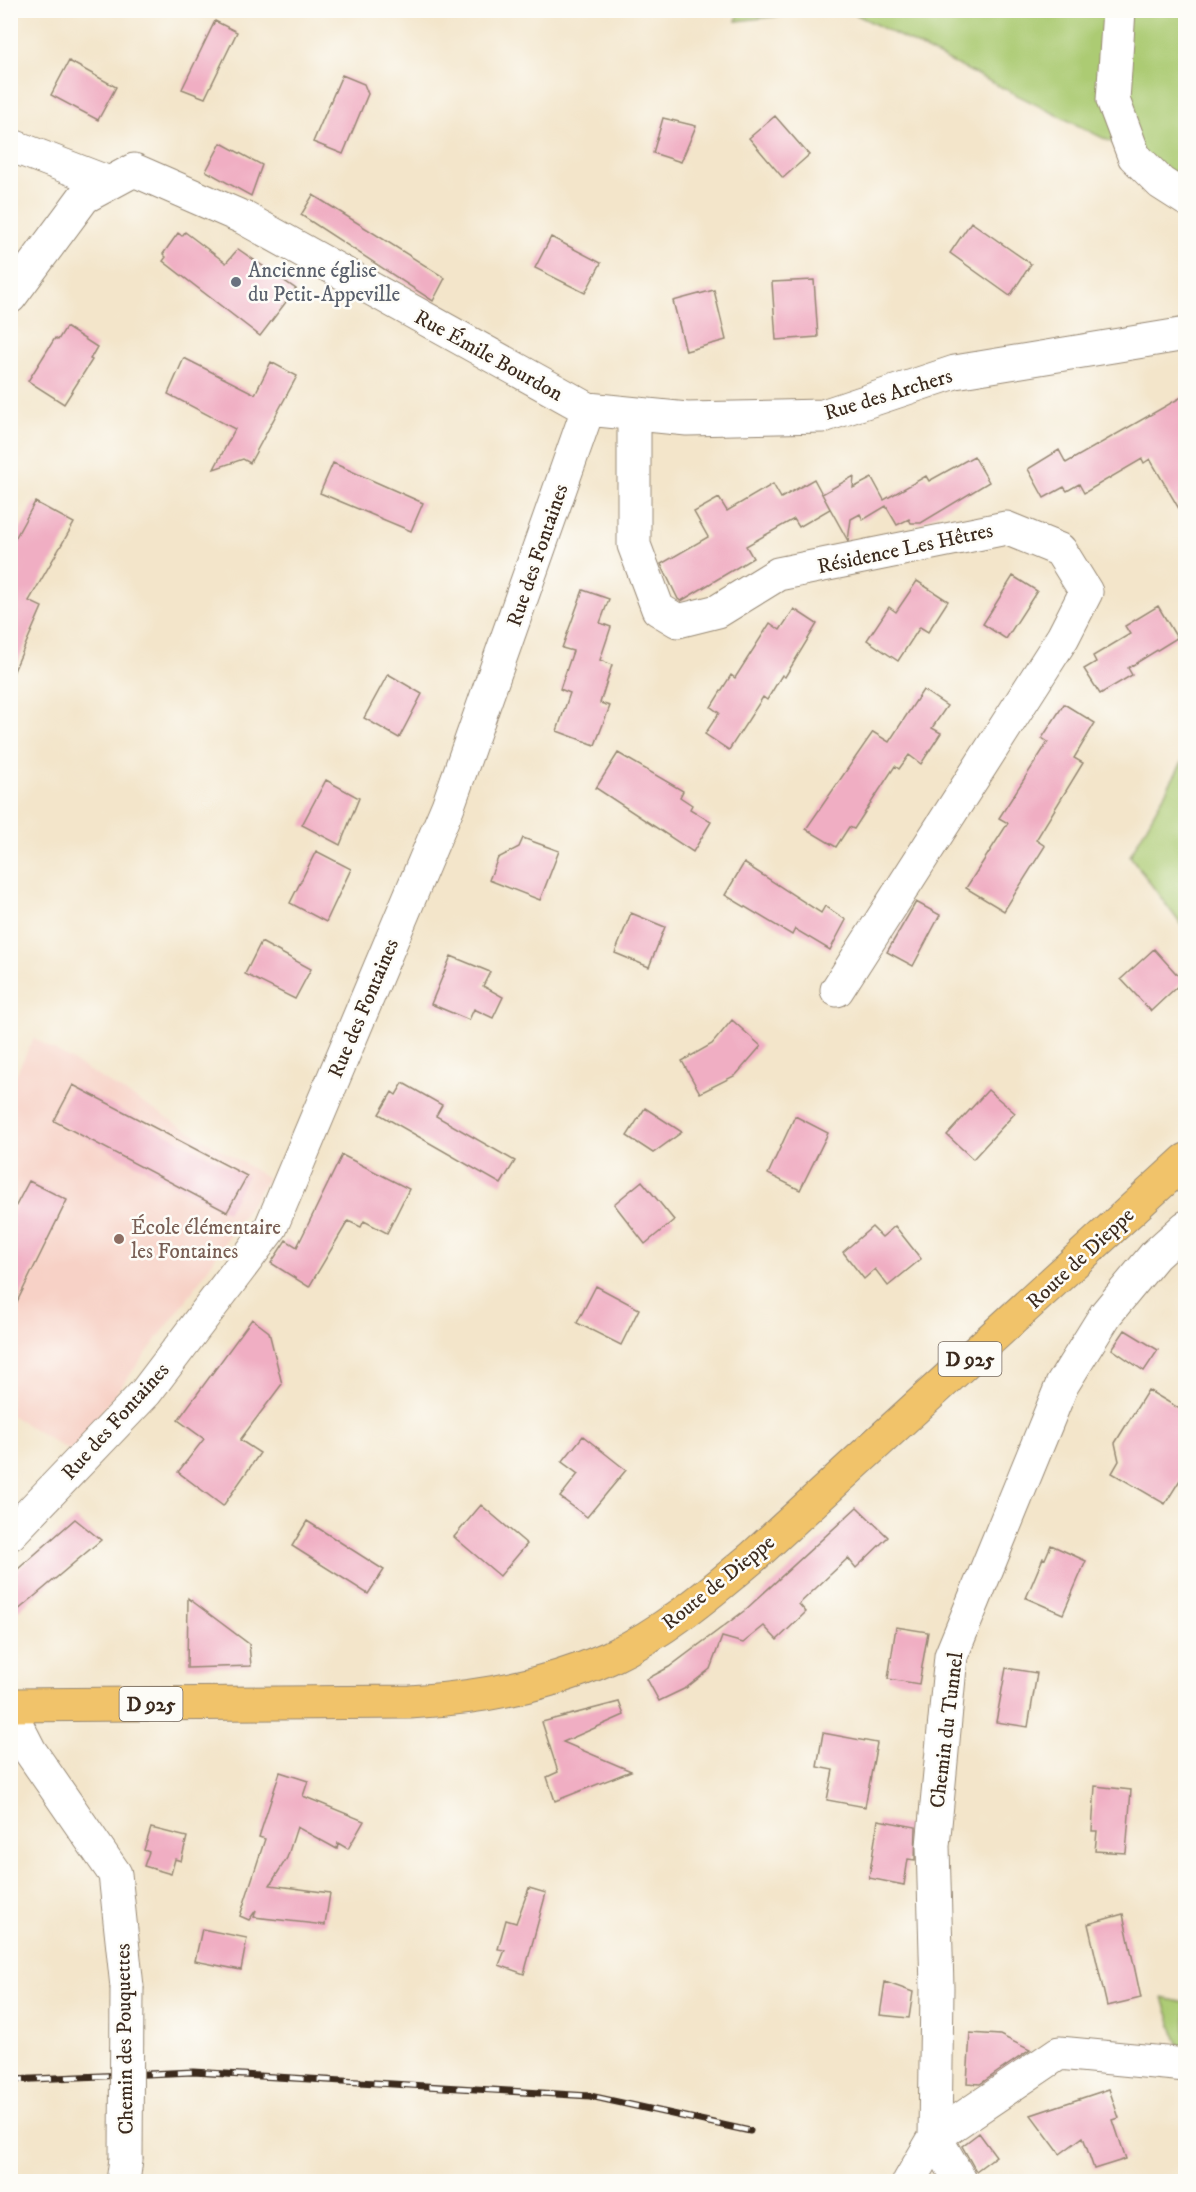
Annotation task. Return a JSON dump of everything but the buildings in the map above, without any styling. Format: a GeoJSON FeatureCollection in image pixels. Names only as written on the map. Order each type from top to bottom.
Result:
{"type":"FeatureCollection","features":[{"type":"Feature","properties":{"kind":"main road","name":"Route de Dieppe"},"geometry":{"type":"LineString","coordinates":[[10,1705],[410,1702],[460,1699],[534,1684],[609,1658],[652,1634],[693,1606],[754,1556],[1185,1160]]}},
{"type":"Feature","properties":{"kind":"street"},"geometry":{"type":"LineString","coordinates":[[1119,10],[1113,100],[1134,156],[1161,183],[1185,199]]}},
{"type":"Feature","properties":{"kind":"street"},"geometry":{"type":"LineString","coordinates":[[10,145],[109,183]]}},
{"type":"Feature","properties":{"kind":"street","name":"Rue Émile Bourdon"},"geometry":{"type":"LineString","coordinates":[[10,297],[84,197],[134,170],[244,218],[588,409]]}},
{"type":"Feature","properties":{"kind":"street","name":"Rue des Archers"},"geometry":{"type":"LineString","coordinates":[[588,409],[687,419],[823,416],[955,372],[1185,334]]}},
{"type":"Feature","properties":{"kind":"street","name":"Rue des Fontaines"},"geometry":{"type":"LineString","coordinates":[[10,1534],[146,1392],[271,1227],[448,806],[588,409]]}},
{"type":"Feature","properties":{"kind":"street","name":"Résidence Les Hêtres"},"geometry":{"type":"LineString","coordinates":[[634,414],[634,545],[658,609],[678,621],[718,611],[778,574],[1006,528],[1059,550],[1086,592],[1063,637],[837,990]]}},
{"type":"Feature","properties":{"kind":"street","name":"Chemin du Tunnel"},"geometry":{"type":"LineString","coordinates":[[909,2181],[935,2137],[937,1988],[933,1846],[951,1656],[1062,1385],[1106,1314],[1155,1255],[1185,1227]]}},
{"type":"Feature","properties":{"kind":"street","name":"Chemin des Pouquettes"},"geometry":{"type":"LineString","coordinates":[[10,1712],[30,1751],[115,1874],[127,1987],[124,2170]]}},
{"type":"Feature","properties":{"kind":"street"},"geometry":{"type":"LineString","coordinates":[[962,2181],[935,2137],[1059,2053],[1185,2065]]}},
{"type":"Feature","properties":{"kind":"shaded area","name":"École élémentaire les Fontaines"},"geometry":{"type":"Polygon","coordinates":[[[34,1038],[268,1178],[186,1301],[71,1452],[11,1415],[10,1086],[34,1038]]]}},
{"type":"Feature","properties":{"kind":"green space"},"geometry":{"type":"Polygon","coordinates":[[[739,10],[821,11],[736,21],[739,10]]]}},
{"type":"Feature","properties":{"kind":"green space"},"geometry":{"type":"Polygon","coordinates":[[[849,11],[1185,11],[1185,179],[849,11]]]}},
{"type":"Feature","properties":{"kind":"green space"},"geometry":{"type":"Polygon","coordinates":[[[1185,757],[1185,930],[1130,856],[1185,757]]]}},
{"type":"Feature","properties":{"kind":"green space"},"geometry":{"type":"Polygon","coordinates":[[[1163,1998],[1185,2003],[1185,2048],[1179,2047],[1163,1998]]]}},
{"type":"Feature","properties":{"kind":"railway"},"geometry":{"type":"LineString","coordinates":[[10,2080],[193,2072],[590,2096],[750,2131]]}},
{"type":"Feature","properties":{"kind":"place","name":"Ancienne église du Petit-Appeville"},"geometry":{"type":"Point","coordinates":[236,282]}},
{"type":"Feature","properties":{"kind":"place","name":"École élémentaire les Fontaines"},"geometry":{"type":"Point","coordinates":[119,1239]}}]}
